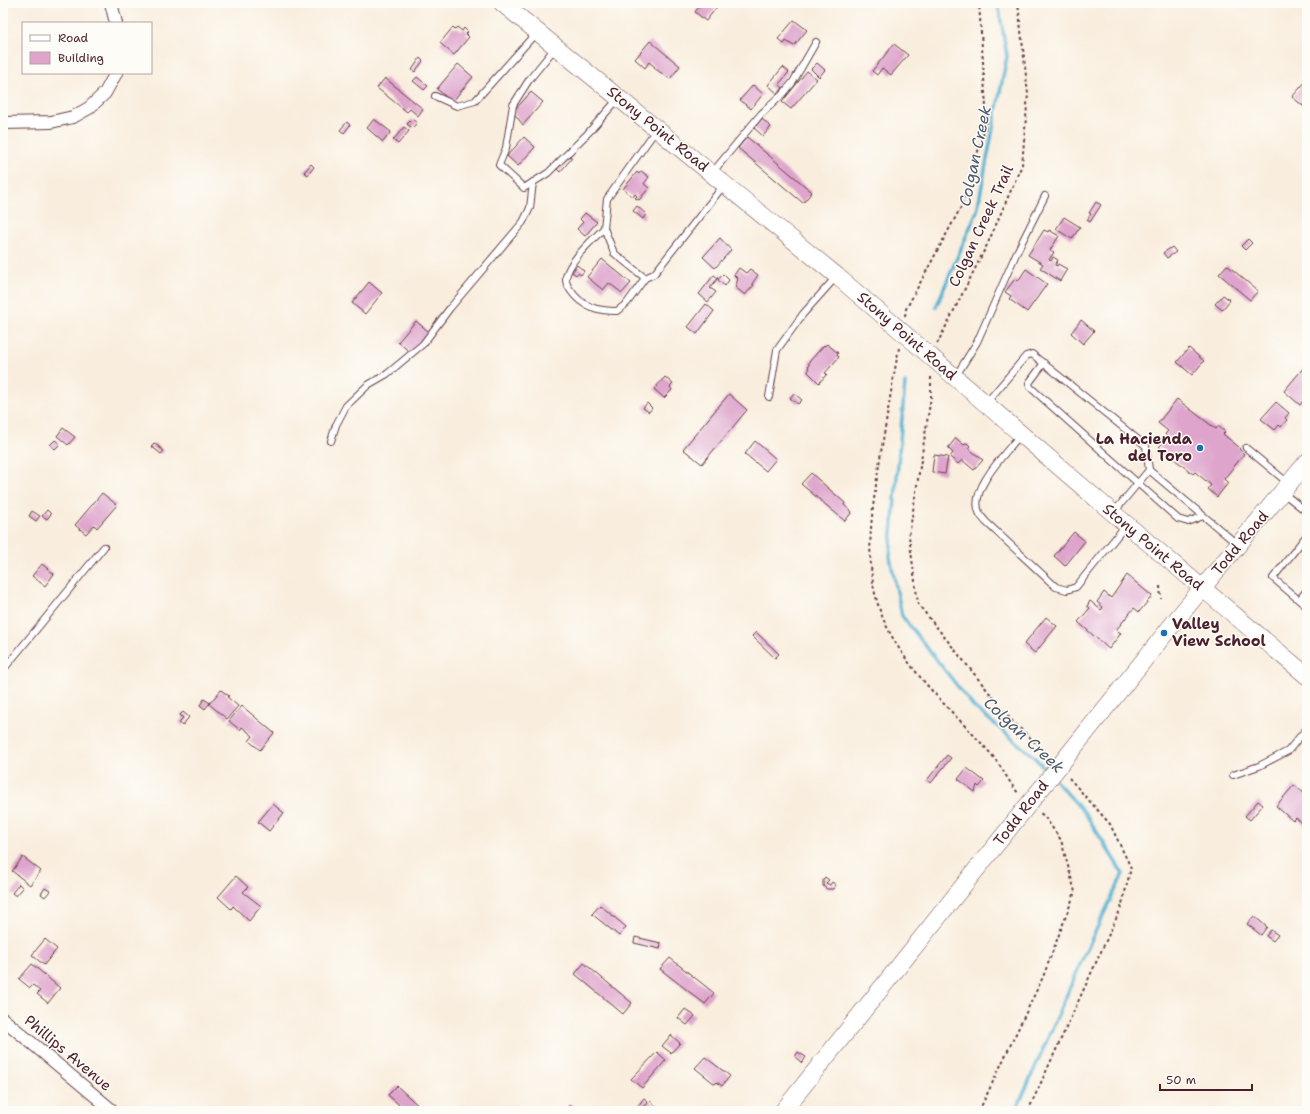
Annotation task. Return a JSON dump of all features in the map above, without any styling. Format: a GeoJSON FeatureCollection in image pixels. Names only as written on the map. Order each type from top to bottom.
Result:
{"type":"FeatureCollection","features":[{"type":"Feature","properties":{"kind":"main road","name":"Stony Point Road"},"geometry":{"type":"LineString","coordinates":[[502,3],[838,276],[1113,513],[1307,676]]}},
{"type":"Feature","properties":{"kind":"main road","name":"Todd Road"},"geometry":{"type":"LineString","coordinates":[[783,1111],[1058,766],[1202,588],[1307,462]]}},
{"type":"Feature","properties":{"kind":"street"},"geometry":{"type":"LineString","coordinates":[[111,3],[116,22]]}},
{"type":"Feature","properties":{"kind":"street"},"geometry":{"type":"LineString","coordinates":[[3,123],[51,122],[73,117],[89,108],[105,93],[115,74]]}},
{"type":"Feature","properties":{"kind":"street","name":"Phillips Avenue"},"geometry":{"type":"LineString","coordinates":[[3,1019],[113,1111]]}},
{"type":"Feature","properties":{"kind":"lane"},"geometry":{"type":"LineString","coordinates":[[435,96],[457,106],[475,101],[537,32]]}},
{"type":"Feature","properties":{"kind":"lane"},"geometry":{"type":"LineString","coordinates":[[712,173],[761,114],[793,82],[816,42]]}},
{"type":"Feature","properties":{"kind":"lane"},"geometry":{"type":"LineString","coordinates":[[556,47],[529,80],[513,105],[506,148],[499,165],[524,188],[548,173],[588,133],[619,98]]}},
{"type":"Feature","properties":{"kind":"lane"},"geometry":{"type":"LineString","coordinates":[[645,278],[614,253],[604,228],[607,199],[657,129]]}},
{"type":"Feature","properties":{"kind":"lane"},"geometry":{"type":"LineString","coordinates":[[331,441],[336,425],[346,406],[363,389],[388,374],[423,344],[450,308],[523,222],[530,208],[533,182]]}},
{"type":"Feature","properties":{"kind":"lane"},"geometry":{"type":"LineString","coordinates":[[604,228],[579,255],[566,277],[567,286],[575,298],[590,308],[605,311],[617,311],[627,303],[645,278],[654,274],[725,184]]}},
{"type":"Feature","properties":{"kind":"lane"},"geometry":{"type":"LineString","coordinates":[[956,377],[977,342],[1013,261],[1045,196]]}},
{"type":"Feature","properties":{"kind":"lane"},"geometry":{"type":"LineString","coordinates":[[769,397],[777,350],[803,314],[838,276]]}},
{"type":"Feature","properties":{"kind":"lane"},"geometry":{"type":"LineString","coordinates":[[986,404],[1026,356],[1032,354],[1146,446],[1149,470],[1238,545]]}},
{"type":"Feature","properties":{"kind":"lane"},"geometry":{"type":"LineString","coordinates":[[1044,363],[1029,383],[1030,387],[1178,519],[1188,522],[1203,516]]}},
{"type":"Feature","properties":{"kind":"lane"},"geometry":{"type":"LineString","coordinates":[[1021,434],[984,481],[978,498],[979,512],[986,522],[1056,587],[1067,590],[1076,587],[1126,524]]}},
{"type":"Feature","properties":{"kind":"lane"},"geometry":{"type":"LineString","coordinates":[[1246,448],[1286,488],[1307,512]]}},
{"type":"Feature","properties":{"kind":"lane"},"geometry":{"type":"LineString","coordinates":[[1113,513],[1149,470]]}},
{"type":"Feature","properties":{"kind":"lane"},"geometry":{"type":"LineString","coordinates":[[1307,535],[1272,578],[1307,607]]}},
{"type":"Feature","properties":{"kind":"lane"},"geometry":{"type":"LineString","coordinates":[[3,670],[104,547]]}},
{"type":"Feature","properties":{"kind":"lane"},"geometry":{"type":"LineString","coordinates":[[1299,600],[1307,590]]}},
{"type":"Feature","properties":{"kind":"lane"},"geometry":{"type":"LineString","coordinates":[[1233,774],[1259,766],[1288,752],[1307,728]]}},
{"type":"Feature","properties":{"kind":"path"},"geometry":{"type":"LineString","coordinates":[[979,3],[987,122],[960,207],[906,309],[870,530],[871,572],[879,610],[889,631],[908,662],[953,715],[991,754],[999,765],[1006,779],[1032,800],[1044,816],[1061,840],[1075,892],[1043,977],[979,1111]]}},
{"type":"Feature","properties":{"kind":"path","name":"Colgan Creek Trail"},"geometry":{"type":"LineString","coordinates":[[931,356],[988,243],[1022,165],[1028,94],[1018,3]]}},
{"type":"Feature","properties":{"kind":"path"},"geometry":{"type":"LineString","coordinates":[[931,356],[931,397],[909,536],[918,604],[1012,721],[1044,750],[1110,824],[1131,868],[1121,908],[1028,1111]]}},
{"type":"Feature","properties":{"kind":"path"},"geometry":{"type":"LineString","coordinates":[[1160,586],[1161,599]]}},
{"type":"Feature","properties":{"kind":"building"},"geometry":{"type":"Polygon","coordinates":[[[702,3],[720,3],[706,21],[695,12],[702,3]]]}},
{"type":"Feature","properties":{"kind":"building"},"geometry":{"type":"Polygon","coordinates":[[[794,20],[807,30],[794,46],[786,41],[784,44],[778,39],[794,20]]]}},
{"type":"Feature","properties":{"kind":"building"},"geometry":{"type":"Polygon","coordinates":[[[453,27],[455,29],[457,27],[462,31],[464,28],[468,32],[466,34],[469,37],[454,55],[440,43],[453,27]]]}},
{"type":"Feature","properties":{"kind":"building"},"geometry":{"type":"Polygon","coordinates":[[[650,41],[680,66],[670,79],[654,68],[655,67],[649,62],[645,68],[635,59],[650,41]]]}},
{"type":"Feature","properties":{"kind":"building"},"geometry":{"type":"Polygon","coordinates":[[[894,44],[908,55],[891,75],[882,68],[877,75],[872,71],[894,44]]]}},
{"type":"Feature","properties":{"kind":"building"},"geometry":{"type":"Polygon","coordinates":[[[420,58],[423,61],[415,72],[412,70],[420,58]]]}},
{"type":"Feature","properties":{"kind":"building"},"geometry":{"type":"Polygon","coordinates":[[[817,63],[825,70],[819,77],[811,69],[817,63]]]}},
{"type":"Feature","properties":{"kind":"building"},"geometry":{"type":"Polygon","coordinates":[[[458,64],[473,77],[452,102],[437,89],[458,64]]]}},
{"type":"Feature","properties":{"kind":"building"},"geometry":{"type":"Polygon","coordinates":[[[783,67],[789,72],[779,84],[783,88],[778,94],[768,85],[783,67]]]}},
{"type":"Feature","properties":{"kind":"building"},"geometry":{"type":"Polygon","coordinates":[[[807,71],[817,79],[791,109],[782,102],[807,71]]]}},
{"type":"Feature","properties":{"kind":"building"},"geometry":{"type":"Polygon","coordinates":[[[417,77],[428,86],[424,90],[413,81],[417,77]]]}},
{"type":"Feature","properties":{"kind":"building"},"geometry":{"type":"Polygon","coordinates":[[[385,78],[423,109],[418,116],[410,109],[407,112],[377,88],[385,78]]]}},
{"type":"Feature","properties":{"kind":"building"},"geometry":{"type":"Polygon","coordinates":[[[1307,80],[1307,105],[1305,104],[1303,106],[1292,97],[1307,80]]]}},
{"type":"Feature","properties":{"kind":"building"},"geometry":{"type":"Polygon","coordinates":[[[753,85],[763,94],[751,109],[740,100],[753,85]]]}},
{"type":"Feature","properties":{"kind":"building"},"geometry":{"type":"Polygon","coordinates":[[[531,92],[543,102],[523,125],[513,112],[531,92]]]}},
{"type":"Feature","properties":{"kind":"building"},"geometry":{"type":"Polygon","coordinates":[[[374,119],[391,132],[383,142],[367,128],[374,119]]]}},
{"type":"Feature","properties":{"kind":"building"},"geometry":{"type":"Polygon","coordinates":[[[412,119],[417,123],[412,128],[407,124],[412,119]]]}},
{"type":"Feature","properties":{"kind":"building"},"geometry":{"type":"Polygon","coordinates":[[[762,119],[771,127],[763,136],[754,128],[762,119]]]}},
{"type":"Feature","properties":{"kind":"building"},"geometry":{"type":"Polygon","coordinates":[[[347,122],[350,125],[344,133],[340,130],[347,122]]]}},
{"type":"Feature","properties":{"kind":"building"},"geometry":{"type":"Polygon","coordinates":[[[404,127],[409,131],[398,144],[393,140],[404,127]]]}},
{"type":"Feature","properties":{"kind":"building"},"geometry":{"type":"Polygon","coordinates":[[[524,137],[535,147],[518,166],[507,156],[524,137]]]}},
{"type":"Feature","properties":{"kind":"building"},"geometry":{"type":"Polygon","coordinates":[[[747,137],[812,192],[803,203],[738,148],[747,137]]]}},
{"type":"Feature","properties":{"kind":"building"},"geometry":{"type":"Polygon","coordinates":[[[568,155],[572,158],[560,172],[557,169],[568,155]]]}},
{"type":"Feature","properties":{"kind":"building"},"geometry":{"type":"Polygon","coordinates":[[[311,164],[314,167],[308,175],[304,172],[311,164]]]}},
{"type":"Feature","properties":{"kind":"building"},"geometry":{"type":"Polygon","coordinates":[[[641,171],[649,177],[644,184],[649,188],[639,200],[635,198],[637,196],[635,194],[633,197],[623,189],[637,172],[639,174],[641,171]]]}},
{"type":"Feature","properties":{"kind":"building"},"geometry":{"type":"Polygon","coordinates":[[[1096,202],[1101,205],[1090,222],[1087,220],[1091,214],[1089,213],[1096,202]]]}},
{"type":"Feature","properties":{"kind":"building"},"geometry":{"type":"Polygon","coordinates":[[[637,206],[646,214],[643,219],[633,211],[637,206]]]}},
{"type":"Feature","properties":{"kind":"building"},"geometry":{"type":"Polygon","coordinates":[[[585,213],[597,222],[585,236],[577,229],[583,222],[580,219],[585,213]]]}},
{"type":"Feature","properties":{"kind":"building"},"geometry":{"type":"Polygon","coordinates":[[[1064,217],[1080,227],[1072,239],[1056,229],[1064,217]]]}},
{"type":"Feature","properties":{"kind":"building"},"geometry":{"type":"Polygon","coordinates":[[[1044,230],[1048,232],[1049,230],[1059,236],[1050,250],[1054,252],[1049,260],[1051,261],[1053,257],[1058,260],[1055,265],[1057,266],[1058,264],[1067,269],[1060,281],[1040,268],[1043,264],[1028,255],[1044,230]]]}},
{"type":"Feature","properties":{"kind":"building"},"geometry":{"type":"Polygon","coordinates":[[[720,238],[731,250],[715,268],[703,257],[720,238]]]}},
{"type":"Feature","properties":{"kind":"building"},"geometry":{"type":"Polygon","coordinates":[[[1248,239],[1252,243],[1245,250],[1241,246],[1248,239]]]}},
{"type":"Feature","properties":{"kind":"building"},"geometry":{"type":"Polygon","coordinates":[[[1172,247],[1176,252],[1167,258],[1163,253],[1172,247]]]}},
{"type":"Feature","properties":{"kind":"building"},"geometry":{"type":"Polygon","coordinates":[[[602,259],[631,283],[622,293],[609,283],[603,290],[587,277],[602,259]]]}},
{"type":"Feature","properties":{"kind":"building"},"geometry":{"type":"Polygon","coordinates":[[[577,265],[584,271],[581,275],[578,273],[576,275],[572,272],[577,265]]]}},
{"type":"Feature","properties":{"kind":"building"},"geometry":{"type":"Polygon","coordinates":[[[1227,265],[1258,291],[1250,300],[1219,274],[1227,265]]]}},
{"type":"Feature","properties":{"kind":"building"},"geometry":{"type":"Polygon","coordinates":[[[739,268],[746,273],[750,269],[758,275],[752,284],[754,285],[745,295],[735,287],[738,279],[734,275],[739,268]]]}},
{"type":"Feature","properties":{"kind":"building"},"geometry":{"type":"Polygon","coordinates":[[[1026,269],[1047,284],[1027,312],[1009,299],[1011,296],[1005,292],[1015,279],[1018,281],[1026,269]]]}},
{"type":"Feature","properties":{"kind":"building"},"geometry":{"type":"Polygon","coordinates":[[[723,274],[729,280],[725,286],[718,280],[723,274]]]}},
{"type":"Feature","properties":{"kind":"building"},"geometry":{"type":"Polygon","coordinates":[[[714,275],[718,278],[710,288],[716,292],[708,302],[699,294],[714,275]]]}},
{"type":"Feature","properties":{"kind":"building"},"geometry":{"type":"Polygon","coordinates":[[[369,282],[382,293],[365,314],[352,303],[369,282]]]}},
{"type":"Feature","properties":{"kind":"building"},"geometry":{"type":"Polygon","coordinates":[[[1223,295],[1230,300],[1222,310],[1215,304],[1223,295]]]}},
{"type":"Feature","properties":{"kind":"building"},"geometry":{"type":"Polygon","coordinates":[[[706,304],[714,311],[697,334],[688,327],[706,304]]]}},
{"type":"Feature","properties":{"kind":"building"},"geometry":{"type":"Polygon","coordinates":[[[1081,320],[1094,331],[1083,344],[1071,333],[1081,320]]]}},
{"type":"Feature","properties":{"kind":"building"},"geometry":{"type":"Polygon","coordinates":[[[416,321],[429,332],[411,353],[398,342],[416,321]]]}},
{"type":"Feature","properties":{"kind":"building"},"geometry":{"type":"Polygon","coordinates":[[[827,344],[838,353],[837,355],[839,357],[825,373],[827,374],[819,383],[808,372],[809,362],[824,345],[825,346],[827,344]]]}},
{"type":"Feature","properties":{"kind":"building"},"geometry":{"type":"Polygon","coordinates":[[[1189,348],[1204,361],[1192,375],[1177,362],[1189,348]]]}},
{"type":"Feature","properties":{"kind":"building"},"geometry":{"type":"Polygon","coordinates":[[[1305,366],[1307,368],[1307,396],[1300,405],[1284,391],[1305,366]]]}},
{"type":"Feature","properties":{"kind":"building"},"geometry":{"type":"Polygon","coordinates":[[[665,377],[673,384],[670,387],[672,390],[664,398],[654,389],[665,377]]]}},
{"type":"Feature","properties":{"kind":"building"},"geometry":{"type":"Polygon","coordinates":[[[794,393],[802,400],[798,404],[790,398],[794,393]]]}},
{"type":"Feature","properties":{"kind":"building"},"geometry":{"type":"Polygon","coordinates":[[[729,394],[747,410],[702,464],[683,449],[729,394]]]}},
{"type":"Feature","properties":{"kind":"building","name":"La Hacienda del Toro"},"geometry":{"type":"Polygon","coordinates":[[[1177,399],[1216,429],[1218,426],[1225,432],[1223,434],[1240,448],[1239,449],[1244,454],[1224,479],[1228,483],[1217,497],[1208,489],[1211,485],[1195,472],[1193,474],[1159,447],[1168,437],[1165,434],[1168,431],[1158,423],[1177,399]]]}},
{"type":"Feature","properties":{"kind":"building"},"geometry":{"type":"Polygon","coordinates":[[[1276,402],[1289,413],[1285,418],[1287,420],[1281,427],[1279,425],[1275,430],[1261,419],[1276,402]]]}},
{"type":"Feature","properties":{"kind":"building"},"geometry":{"type":"Polygon","coordinates":[[[647,403],[652,408],[649,412],[643,408],[647,403]]]}},
{"type":"Feature","properties":{"kind":"building"},"geometry":{"type":"Polygon","coordinates":[[[63,428],[75,437],[68,445],[57,436],[63,428]]]}},
{"type":"Feature","properties":{"kind":"building"},"geometry":{"type":"Polygon","coordinates":[[[956,438],[964,445],[967,443],[970,446],[968,448],[983,460],[974,470],[962,460],[958,464],[950,457],[953,453],[948,448],[956,438]]]}},
{"type":"Feature","properties":{"kind":"building"},"geometry":{"type":"Polygon","coordinates":[[[55,440],[60,444],[55,449],[50,445],[55,440]]]}},
{"type":"Feature","properties":{"kind":"building"},"geometry":{"type":"Polygon","coordinates":[[[755,441],[776,459],[766,471],[745,454],[755,441]]]}},
{"type":"Feature","properties":{"kind":"building"},"geometry":{"type":"Polygon","coordinates":[[[154,443],[164,451],[161,454],[151,446],[154,443]]]}},
{"type":"Feature","properties":{"kind":"building"},"geometry":{"type":"Polygon","coordinates":[[[934,455],[948,457],[945,474],[932,472],[934,455]]]}},
{"type":"Feature","properties":{"kind":"building"},"geometry":{"type":"Polygon","coordinates":[[[811,473],[845,503],[844,505],[852,512],[845,521],[801,484],[811,473]]]}},
{"type":"Feature","properties":{"kind":"building"},"geometry":{"type":"Polygon","coordinates":[[[102,493],[117,505],[97,528],[94,525],[86,534],[75,525],[102,493]]]}},
{"type":"Feature","properties":{"kind":"building"},"geometry":{"type":"Polygon","coordinates":[[[47,510],[51,514],[47,519],[42,516],[47,510]]]}},
{"type":"Feature","properties":{"kind":"building"},"geometry":{"type":"Polygon","coordinates":[[[32,511],[40,516],[36,521],[29,516],[32,511]]]}},
{"type":"Feature","properties":{"kind":"building"},"geometry":{"type":"Polygon","coordinates":[[[1074,532],[1085,541],[1065,566],[1054,556],[1074,532]]]}},
{"type":"Feature","properties":{"kind":"building"},"geometry":{"type":"Polygon","coordinates":[[[42,564],[54,574],[45,586],[32,576],[42,564]]]}},
{"type":"Feature","properties":{"kind":"building"},"geometry":{"type":"Polygon","coordinates":[[[1127,575],[1152,596],[1139,612],[1134,608],[1116,630],[1121,633],[1109,649],[1078,622],[1090,608],[1087,606],[1090,601],[1101,610],[1103,607],[1097,602],[1104,592],[1111,598],[1127,575]]]}},
{"type":"Feature","properties":{"kind":"building"},"geometry":{"type":"Polygon","coordinates":[[[1046,617],[1057,626],[1035,653],[1024,644],[1046,617]]]}},
{"type":"Feature","properties":{"kind":"building"},"geometry":{"type":"Polygon","coordinates":[[[756,632],[779,654],[775,658],[752,636],[756,632]]]}},
{"type":"Feature","properties":{"kind":"building"},"geometry":{"type":"Polygon","coordinates":[[[221,690],[238,706],[227,719],[209,704],[221,690]]]}},
{"type":"Feature","properties":{"kind":"building"},"geometry":{"type":"Polygon","coordinates":[[[204,699],[210,703],[205,709],[200,705],[204,699]]]}},
{"type":"Feature","properties":{"kind":"building"},"geometry":{"type":"Polygon","coordinates":[[[242,706],[274,733],[260,750],[249,741],[253,736],[242,727],[240,730],[229,721],[242,706]]]}},
{"type":"Feature","properties":{"kind":"building"},"geometry":{"type":"Polygon","coordinates":[[[183,712],[189,717],[182,726],[179,722],[183,718],[180,715],[183,712]]]}},
{"type":"Feature","properties":{"kind":"building"},"geometry":{"type":"Polygon","coordinates":[[[947,755],[951,758],[931,783],[927,780],[947,755]]]}},
{"type":"Feature","properties":{"kind":"building"},"geometry":{"type":"Polygon","coordinates":[[[967,768],[984,781],[979,787],[977,785],[975,792],[958,779],[967,768]]]}},
{"type":"Feature","properties":{"kind":"building"},"geometry":{"type":"Polygon","coordinates":[[[1294,785],[1304,793],[1307,789],[1307,827],[1296,818],[1293,821],[1276,806],[1294,785]]]}},
{"type":"Feature","properties":{"kind":"building"},"geometry":{"type":"Polygon","coordinates":[[[1258,801],[1263,805],[1250,820],[1245,816],[1258,801]]]}},
{"type":"Feature","properties":{"kind":"building"},"geometry":{"type":"Polygon","coordinates":[[[273,804],[284,813],[269,831],[258,822],[273,804]]]}},
{"type":"Feature","properties":{"kind":"building"},"geometry":{"type":"Polygon","coordinates":[[[23,857],[41,871],[30,885],[12,871],[23,857]]]}},
{"type":"Feature","properties":{"kind":"building"},"geometry":{"type":"Polygon","coordinates":[[[236,876],[248,887],[243,892],[261,906],[249,921],[233,906],[231,909],[218,897],[236,876]]]}},
{"type":"Feature","properties":{"kind":"building"},"geometry":{"type":"Polygon","coordinates":[[[825,877],[829,880],[826,883],[830,885],[832,882],[836,885],[833,889],[827,889],[823,886],[823,880],[825,877]]]}},
{"type":"Feature","properties":{"kind":"building"},"geometry":{"type":"Polygon","coordinates":[[[19,884],[23,888],[16,896],[12,893],[19,884]]]}},
{"type":"Feature","properties":{"kind":"building"},"geometry":{"type":"Polygon","coordinates":[[[45,888],[50,891],[45,897],[41,894],[45,888]]]}},
{"type":"Feature","properties":{"kind":"building"},"geometry":{"type":"Polygon","coordinates":[[[600,905],[626,927],[619,936],[592,914],[600,905]]]}},
{"type":"Feature","properties":{"kind":"building"},"geometry":{"type":"Polygon","coordinates":[[[1254,916],[1267,927],[1261,935],[1247,924],[1254,916]]]}},
{"type":"Feature","properties":{"kind":"building"},"geometry":{"type":"Polygon","coordinates":[[[1271,930],[1278,935],[1273,941],[1266,936],[1271,930]]]}},
{"type":"Feature","properties":{"kind":"building"},"geometry":{"type":"Polygon","coordinates":[[[635,937],[661,943],[660,949],[634,943],[635,937]]]}},
{"type":"Feature","properties":{"kind":"building"},"geometry":{"type":"Polygon","coordinates":[[[45,939],[57,949],[44,965],[32,955],[45,939]]]}},
{"type":"Feature","properties":{"kind":"building"},"geometry":{"type":"Polygon","coordinates":[[[670,958],[714,993],[705,1004],[660,969],[670,958]]]}},
{"type":"Feature","properties":{"kind":"building"},"geometry":{"type":"Polygon","coordinates":[[[584,963],[632,1003],[623,1014],[575,974],[584,963]]]}},
{"type":"Feature","properties":{"kind":"building"},"geometry":{"type":"Polygon","coordinates":[[[32,964],[60,988],[48,1003],[37,994],[40,991],[33,985],[30,988],[19,979],[32,964]]]}},
{"type":"Feature","properties":{"kind":"building"},"geometry":{"type":"Polygon","coordinates":[[[685,1009],[695,1016],[687,1025],[678,1018],[685,1009]]]}},
{"type":"Feature","properties":{"kind":"building"},"geometry":{"type":"Polygon","coordinates":[[[671,1035],[680,1043],[671,1053],[662,1046],[671,1035]]]}},
{"type":"Feature","properties":{"kind":"building"},"geometry":{"type":"Polygon","coordinates":[[[657,1052],[666,1060],[642,1088],[631,1079],[657,1052]]]}},
{"type":"Feature","properties":{"kind":"building"},"geometry":{"type":"Polygon","coordinates":[[[798,1052],[806,1057],[802,1063],[795,1057],[798,1052]]]}},
{"type":"Feature","properties":{"kind":"building"},"geometry":{"type":"Polygon","coordinates":[[[705,1057],[730,1076],[722,1086],[717,1082],[715,1084],[695,1068],[705,1057]]]}},
{"type":"Feature","properties":{"kind":"building"},"geometry":{"type":"Polygon","coordinates":[[[397,1086],[422,1109],[420,1111],[406,1111],[388,1095],[397,1086]]]}},
{"type":"Feature","properties":{"kind":"building"},"geometry":{"type":"Polygon","coordinates":[[[644,1098],[648,1101],[639,1111],[634,1111],[644,1098]]]}},
{"type":"Feature","properties":{"kind":"building"},"geometry":{"type":"Polygon","coordinates":[[[650,1101],[657,1107],[654,1111],[641,1111],[650,1101]]]}},
{"type":"Feature","properties":{"kind":"building"},"geometry":{"type":"Polygon","coordinates":[[[570,1104],[579,1111],[565,1111],[570,1104]]]}},
{"type":"Feature","properties":{"kind":"waterway","name":"Colgan Creek"},"geometry":{"type":"LineString","coordinates":[[936,307],[977,211],[1007,56],[998,3]]}},
{"type":"Feature","properties":{"kind":"waterway","name":"Colgan Creek"},"geometry":{"type":"LineString","coordinates":[[905,383],[890,557],[902,616],[974,707],[1034,757],[1049,773]]}},
{"type":"Feature","properties":{"kind":"waterway","name":"Colgan Creek"},"geometry":{"type":"LineString","coordinates":[[1016,1111],[1085,953],[1123,874],[1085,813],[1054,779]]}},
{"type":"Feature","properties":{"kind":"place","name":"La Hacienda del Toro"},"geometry":{"type":"Point","coordinates":[1200,448]}},
{"type":"Feature","properties":{"kind":"place","name":"Valley View School"},"geometry":{"type":"Point","coordinates":[1164,633]}}]}
